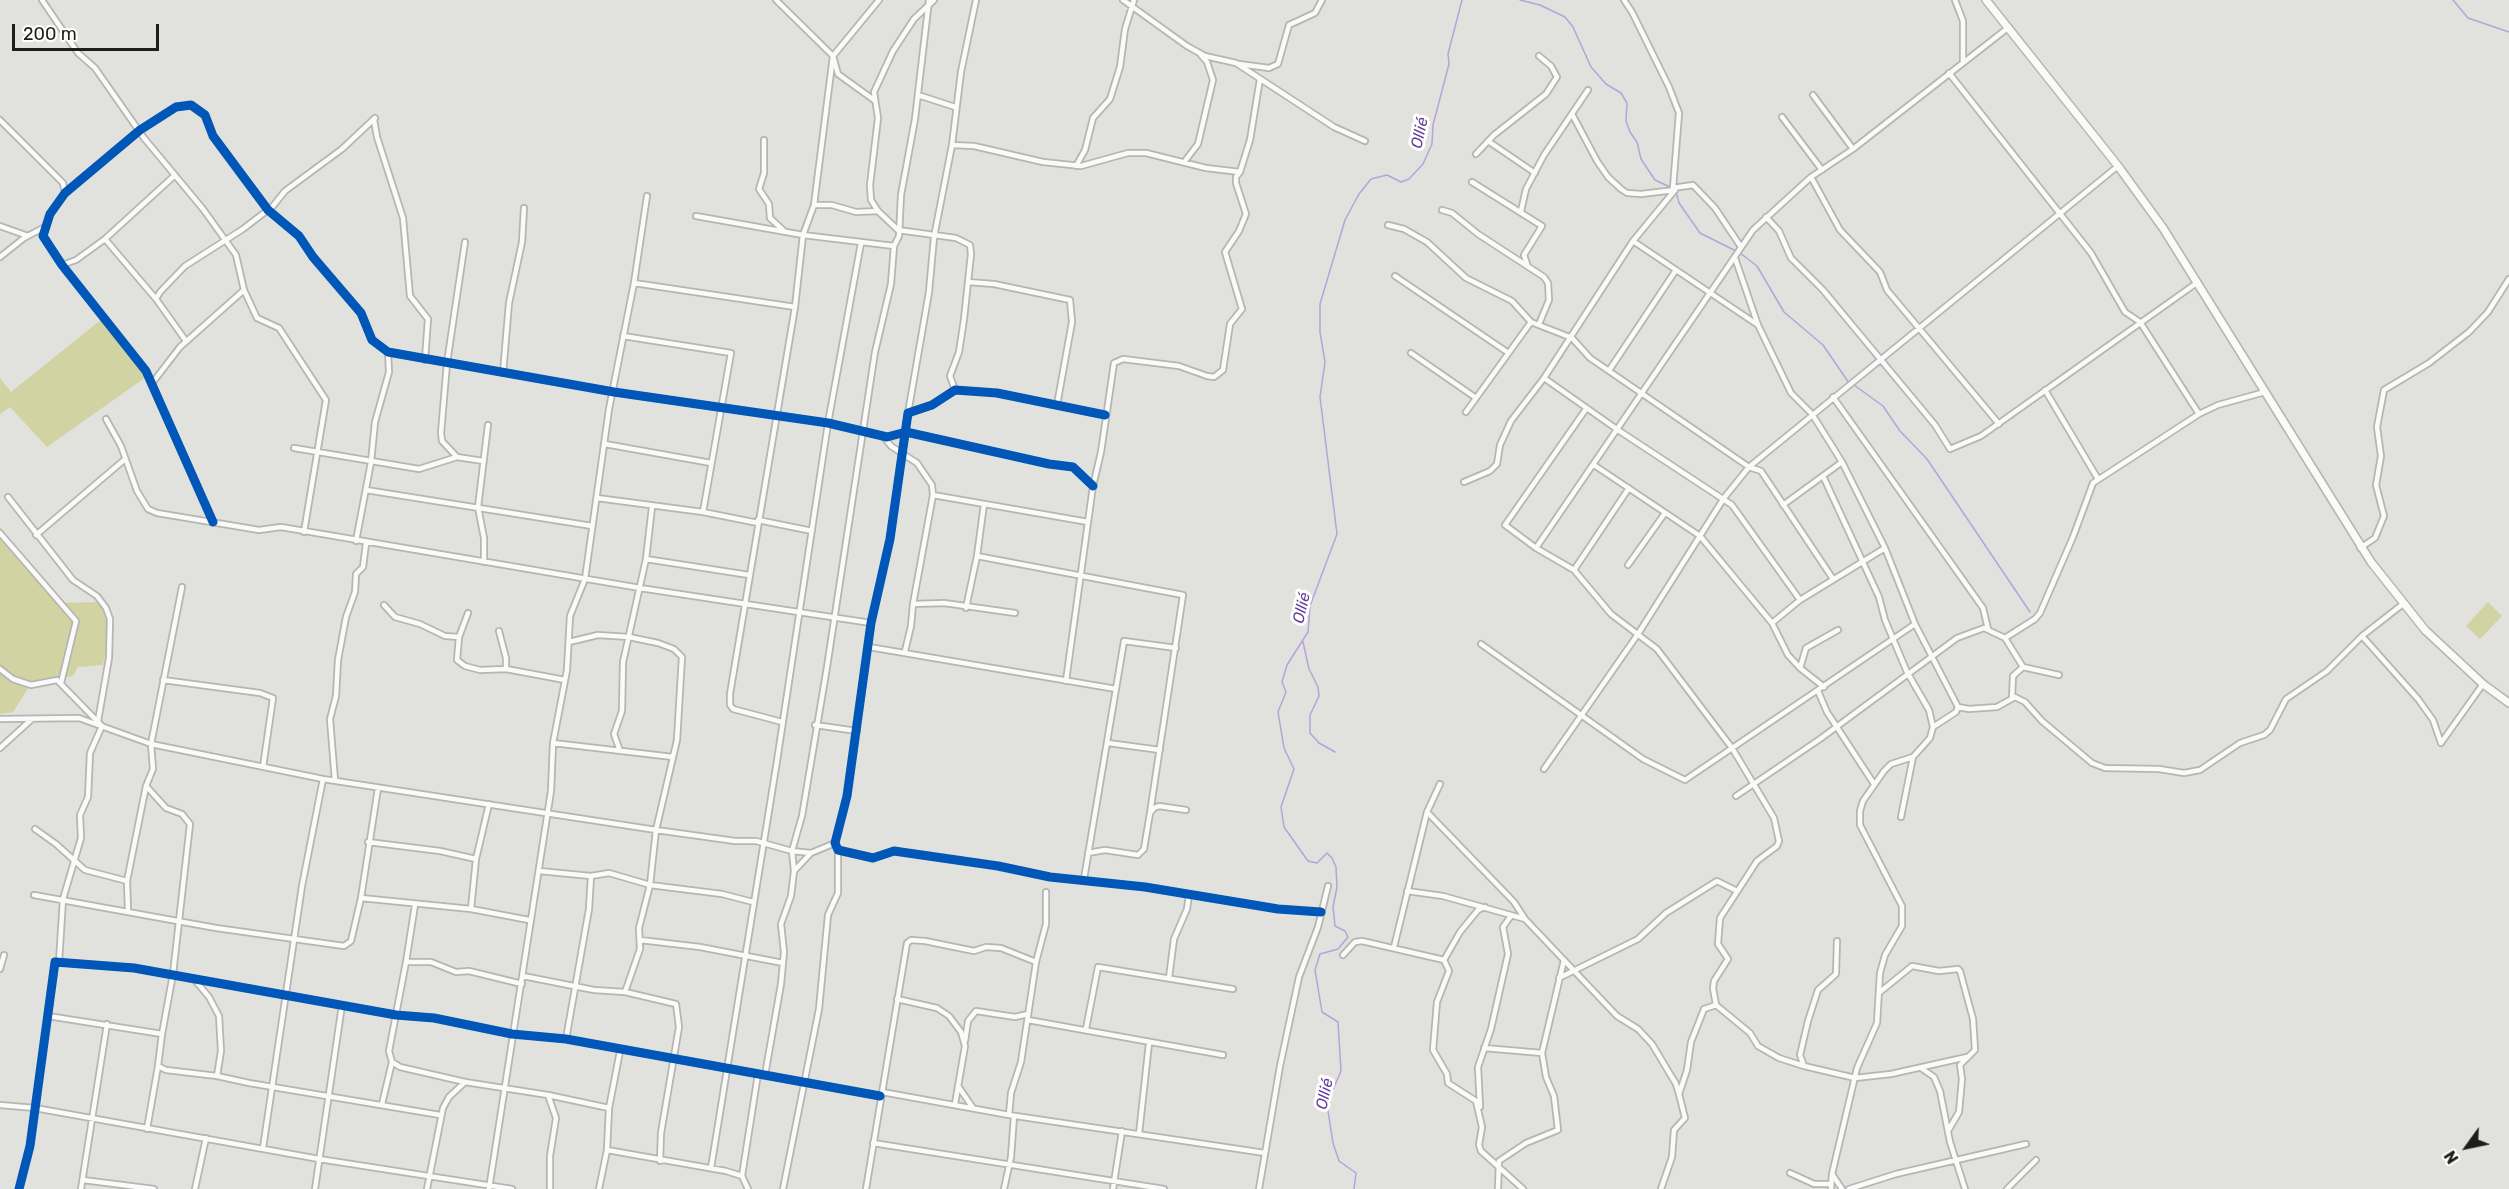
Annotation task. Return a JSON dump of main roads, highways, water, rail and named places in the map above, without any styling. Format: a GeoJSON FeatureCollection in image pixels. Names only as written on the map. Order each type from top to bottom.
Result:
{"type":"FeatureCollection","features":[{"type":"Feature","properties":{"kind":"main road"},"geometry":{"type":"LineString","coordinates":[[1986,0],[2118,166],[2198,282],[2360,548],[2431,636],[2483,684],[2509,704]]}},
{"type":"Feature","properties":{"kind":"waterway","name":"Ollié"},"geometry":{"type":"LineString","coordinates":[[1354,1189],[1356,1173],[1339,1161],[1333,1143],[1328,1111],[1331,1094],[1341,1071],[1338,1022],[1322,1012],[1315,970],[1320,954],[1338,949],[1348,937],[1345,931],[1335,926],[1333,907],[1337,887],[1336,867],[1332,858],[1327,853],[1317,863],[1308,861],[1284,827],[1281,807],[1294,769],[1284,748],[1278,712],[1286,692],[1282,682],[1287,665],[1308,632],[1310,606],[1337,534],[1320,397],[1325,362],[1320,332],[1320,304],[1345,220],[1359,194],[1371,179],[1387,175],[1401,182],[1409,179],[1423,164],[1432,144],[1433,125],[1449,64],[1448,54],[1462,0]]}},
{"type":"Feature","properties":{"kind":"waterway"},"geometry":{"type":"LineString","coordinates":[[1520,0],[1540,5],[1565,17],[1573,27],[1591,67],[1606,84],[1621,93],[1627,103],[1626,121],[1637,142],[1641,159],[1655,180],[1670,187]]}},
{"type":"Feature","properties":{"kind":"waterway"},"geometry":{"type":"LineString","coordinates":[[2453,0],[2468,18],[2509,32]]}},
{"type":"Feature","properties":{"kind":"waterway"},"geometry":{"type":"LineString","coordinates":[[1676,192],[1679,203],[1700,233],[1736,251]]}},
{"type":"Feature","properties":{"kind":"waterway"},"geometry":{"type":"LineString","coordinates":[[1740,253],[1757,266],[1784,312],[1823,345],[1849,383]]}},
{"type":"Feature","properties":{"kind":"waterway"},"geometry":{"type":"LineString","coordinates":[[1854,385],[1883,406],[1900,431],[1927,459],[2030,612]]}},
{"type":"Feature","properties":{"kind":"waterway"},"geometry":{"type":"LineString","coordinates":[[1303,642],[1309,669],[1318,687],[1319,696],[1310,715],[1310,733],[1319,743],[1335,752]]}}]}
